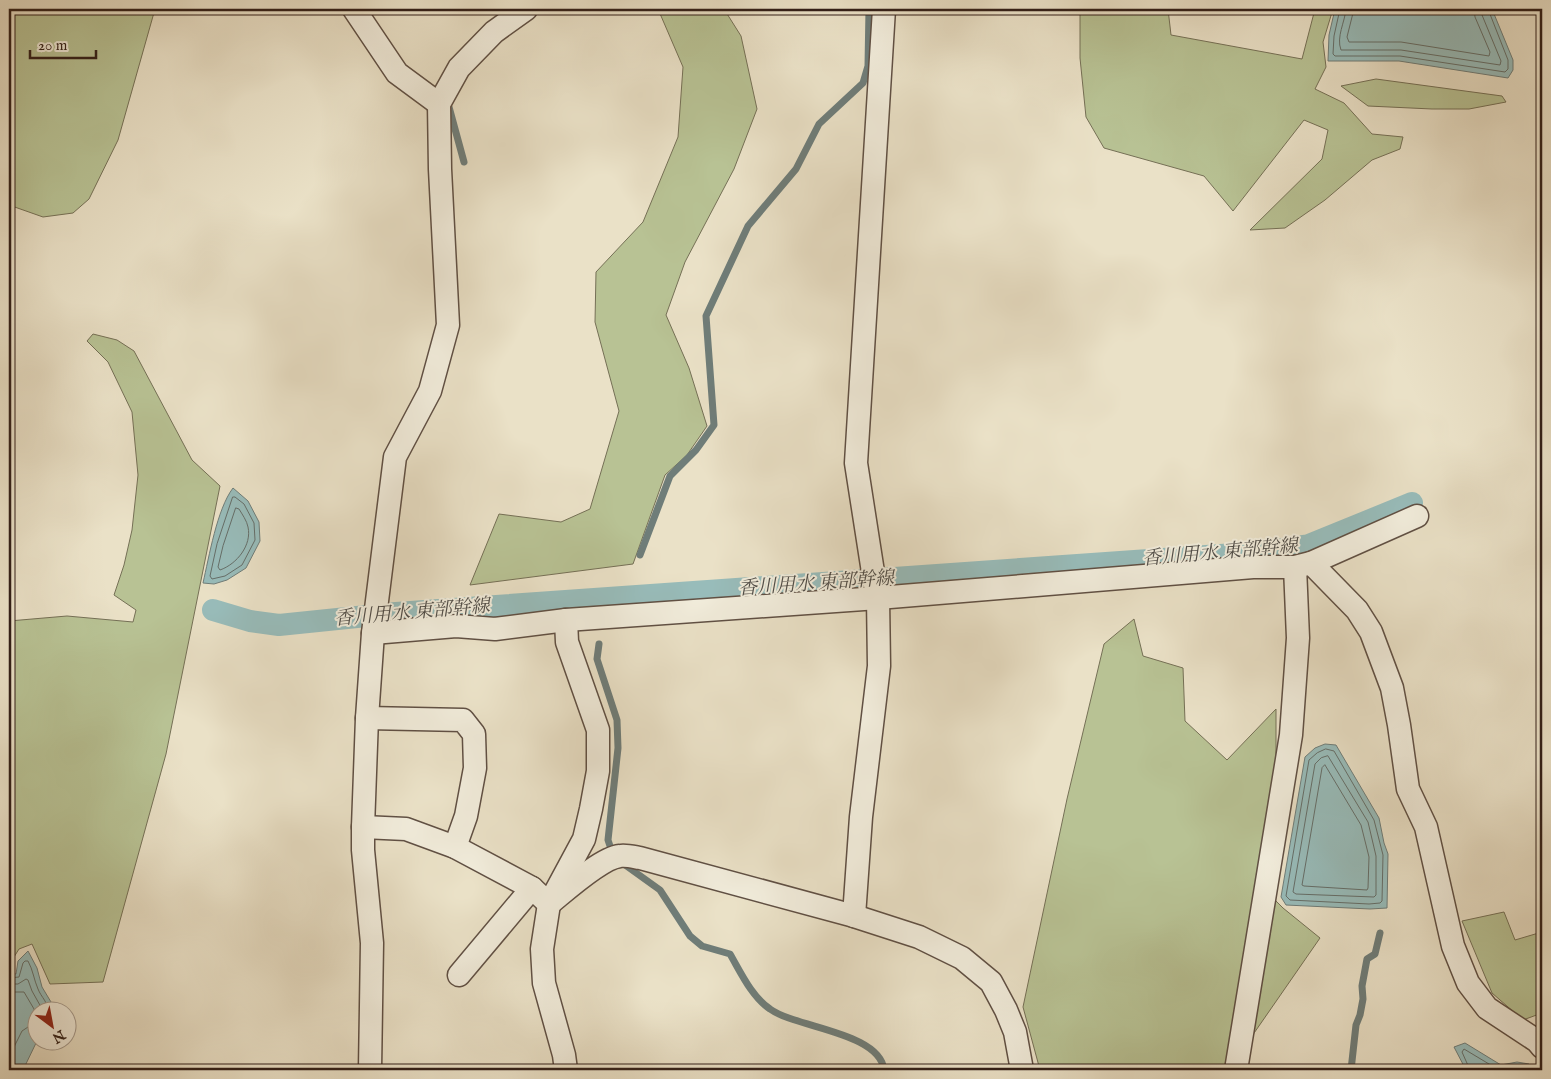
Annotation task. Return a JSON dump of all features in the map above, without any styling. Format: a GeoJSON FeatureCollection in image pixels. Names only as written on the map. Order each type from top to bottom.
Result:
{"type":"FeatureCollection","features":[{"type":"Feature","properties":{"kind":"street"},"geometry":{"type":"LineString","coordinates":[[354,9],[397,73],[439,104]]}},
{"type":"Feature","properties":{"kind":"street"},"geometry":{"type":"LineString","coordinates":[[370,1070],[372,943],[363,850],[367,718],[375,622],[396,457],[430,392],[448,325],[440,169],[439,104],[458,68],[494,32],[526,9]]}},
{"type":"Feature","properties":{"kind":"street"},"geometry":{"type":"LineString","coordinates":[[854,916],[861,817],[879,666],[875,585],[856,462],[884,9]]}},
{"type":"Feature","properties":{"kind":"street"},"geometry":{"type":"LineString","coordinates":[[375,622],[495,630],[566,620],[875,585],[1303,565],[1417,516]]}},
{"type":"Feature","properties":{"kind":"street"},"geometry":{"type":"LineString","coordinates":[[1303,565],[1357,610],[1371,632],[1392,688],[1408,789],[1426,827],[1453,946],[1468,983],[1487,1008],[1537,1041],[1542,1047]]}},
{"type":"Feature","properties":{"kind":"street"},"geometry":{"type":"LineString","coordinates":[[1236,1070],[1291,735],[1303,565]]}},
{"type":"Feature","properties":{"kind":"street"},"geometry":{"type":"LineString","coordinates":[[566,620],[567,642],[598,730],[598,771],[584,839],[549,904],[542,949],[544,983],[564,1055],[566,1070]]}},
{"type":"Feature","properties":{"kind":"street"},"geometry":{"type":"LineString","coordinates":[[367,718],[463,720],[474,734],[475,768],[466,816],[455,847]]}},
{"type":"Feature","properties":{"kind":"street"},"geometry":{"type":"LineString","coordinates":[[363,827],[406,829],[455,847],[532,888],[549,904]]}},
{"type":"Feature","properties":{"kind":"street"},"geometry":{"type":"LineString","coordinates":[[549,904],[588,872],[617,857],[640,858],[854,916],[919,937],[962,958],[991,982],[1015,1032],[1022,1070]]}},
{"type":"Feature","properties":{"kind":"street"},"geometry":{"type":"LineString","coordinates":[[459,975],[532,888]]}},
{"type":"Feature","properties":{"kind":"green space"},"geometry":{"type":"Polygon","coordinates":[[[9,9],[155,9],[118,140],[89,199],[73,213],[43,217],[9,205],[9,9]]]}},
{"type":"Feature","properties":{"kind":"green space"},"geometry":{"type":"Polygon","coordinates":[[[658,9],[724,9],[741,36],[757,109],[734,169],[685,262],[666,315],[689,368],[707,426],[687,455],[665,475],[633,564],[470,585],[499,514],[561,522],[590,509],[619,411],[595,322],[596,272],[643,222],[678,137],[683,67],[658,9]]]}},
{"type":"Feature","properties":{"kind":"green space"},"geometry":{"type":"Polygon","coordinates":[[[1080,9],[1168,9],[1171,35],[1302,59],[1315,9],[1333,9],[1323,42],[1326,67],[1315,89],[1344,103],[1372,134],[1403,137],[1400,149],[1372,160],[1325,200],[1285,228],[1250,230],[1322,159],[1328,130],[1304,120],[1233,211],[1204,176],[1104,148],[1086,117],[1080,58],[1080,9]]]}},
{"type":"Feature","properties":{"kind":"green space"},"geometry":{"type":"Polygon","coordinates":[[[1376,79],[1502,96],[1506,102],[1469,109],[1368,106],[1341,86],[1376,79]]]}},
{"type":"Feature","properties":{"kind":"green space"},"geometry":{"type":"Polygon","coordinates":[[[93,334],[117,340],[134,351],[192,460],[220,486],[166,754],[103,982],[50,984],[32,944],[19,949],[9,965],[9,621],[67,616],[133,622],[136,610],[114,595],[124,565],[132,530],[138,475],[132,412],[108,362],[87,341],[93,334]]]}},
{"type":"Feature","properties":{"kind":"green space"},"geometry":{"type":"Polygon","coordinates":[[[1134,619],[1143,656],[1183,668],[1185,721],[1227,760],[1276,709],[1276,767],[1260,885],[1283,908],[1320,938],[1243,1049],[1241,1070],[1040,1070],[1023,1007],[1067,799],[1104,644],[1134,619]]]}},
{"type":"Feature","properties":{"kind":"green space"},"geometry":{"type":"Polygon","coordinates":[[[1504,912],[1515,940],[1542,932],[1542,1013],[1523,1020],[1492,993],[1462,921],[1504,912]]]}},
{"type":"Feature","properties":{"kind":"water"},"geometry":{"type":"Polygon","coordinates":[[[1335,9],[1492,9],[1513,60],[1513,70],[1508,78],[1399,61],[1328,61],[1329,35],[1335,9]]]}},
{"type":"Feature","properties":{"kind":"water"},"geometry":{"type":"Polygon","coordinates":[[[233,488],[248,501],[259,522],[260,541],[246,568],[227,580],[214,584],[203,583],[218,520],[227,497],[233,488]]]}},
{"type":"Feature","properties":{"kind":"water"},"geometry":{"type":"Polygon","coordinates":[[[1325,744],[1336,745],[1379,818],[1388,854],[1387,908],[1370,909],[1286,905],[1281,897],[1305,757],[1315,748],[1325,744]]]}},
{"type":"Feature","properties":{"kind":"water"},"geometry":{"type":"Polygon","coordinates":[[[28,951],[37,968],[42,987],[51,1002],[28,1002],[28,1052],[32,1052],[23,1070],[9,1070],[9,973],[16,974],[18,961],[28,951]]]}},
{"type":"Feature","properties":{"kind":"water"},"geometry":{"type":"Polygon","coordinates":[[[1465,1043],[1501,1065],[1517,1062],[1529,1064],[1533,1070],[1466,1070],[1454,1047],[1465,1043]]]}},
{"type":"Feature","properties":{"kind":"waterway"},"geometry":{"type":"LineString","coordinates":[[640,555],[670,476],[696,450],[714,425],[706,316],[748,226],[796,169],[819,124],[863,83],[868,66],[869,9]]}},
{"type":"Feature","properties":{"kind":"waterway"},"geometry":{"type":"LineString","coordinates":[[449,107],[464,162]]}},
{"type":"Feature","properties":{"kind":"waterway","name":"香川用水 東部幹線"},"geometry":{"type":"LineString","coordinates":[[213,610],[250,621],[279,625],[396,613],[1263,552],[1309,545],[1412,503]]}},
{"type":"Feature","properties":{"kind":"waterway"},"geometry":{"type":"LineString","coordinates":[[599,644],[597,659],[617,720],[618,748],[608,840],[615,853]]}},
{"type":"Feature","properties":{"kind":"waterway"},"geometry":{"type":"LineString","coordinates":[[621,862],[660,890],[690,936],[702,946],[730,954],[747,984],[770,1009],[782,1016],[835,1032],[868,1047],[879,1057],[884,1070]]}},
{"type":"Feature","properties":{"kind":"waterway"},"geometry":{"type":"LineString","coordinates":[[1351,1070],[1356,1025],[1363,999],[1362,986],[1367,959],[1375,954],[1380,933]]}}]}
